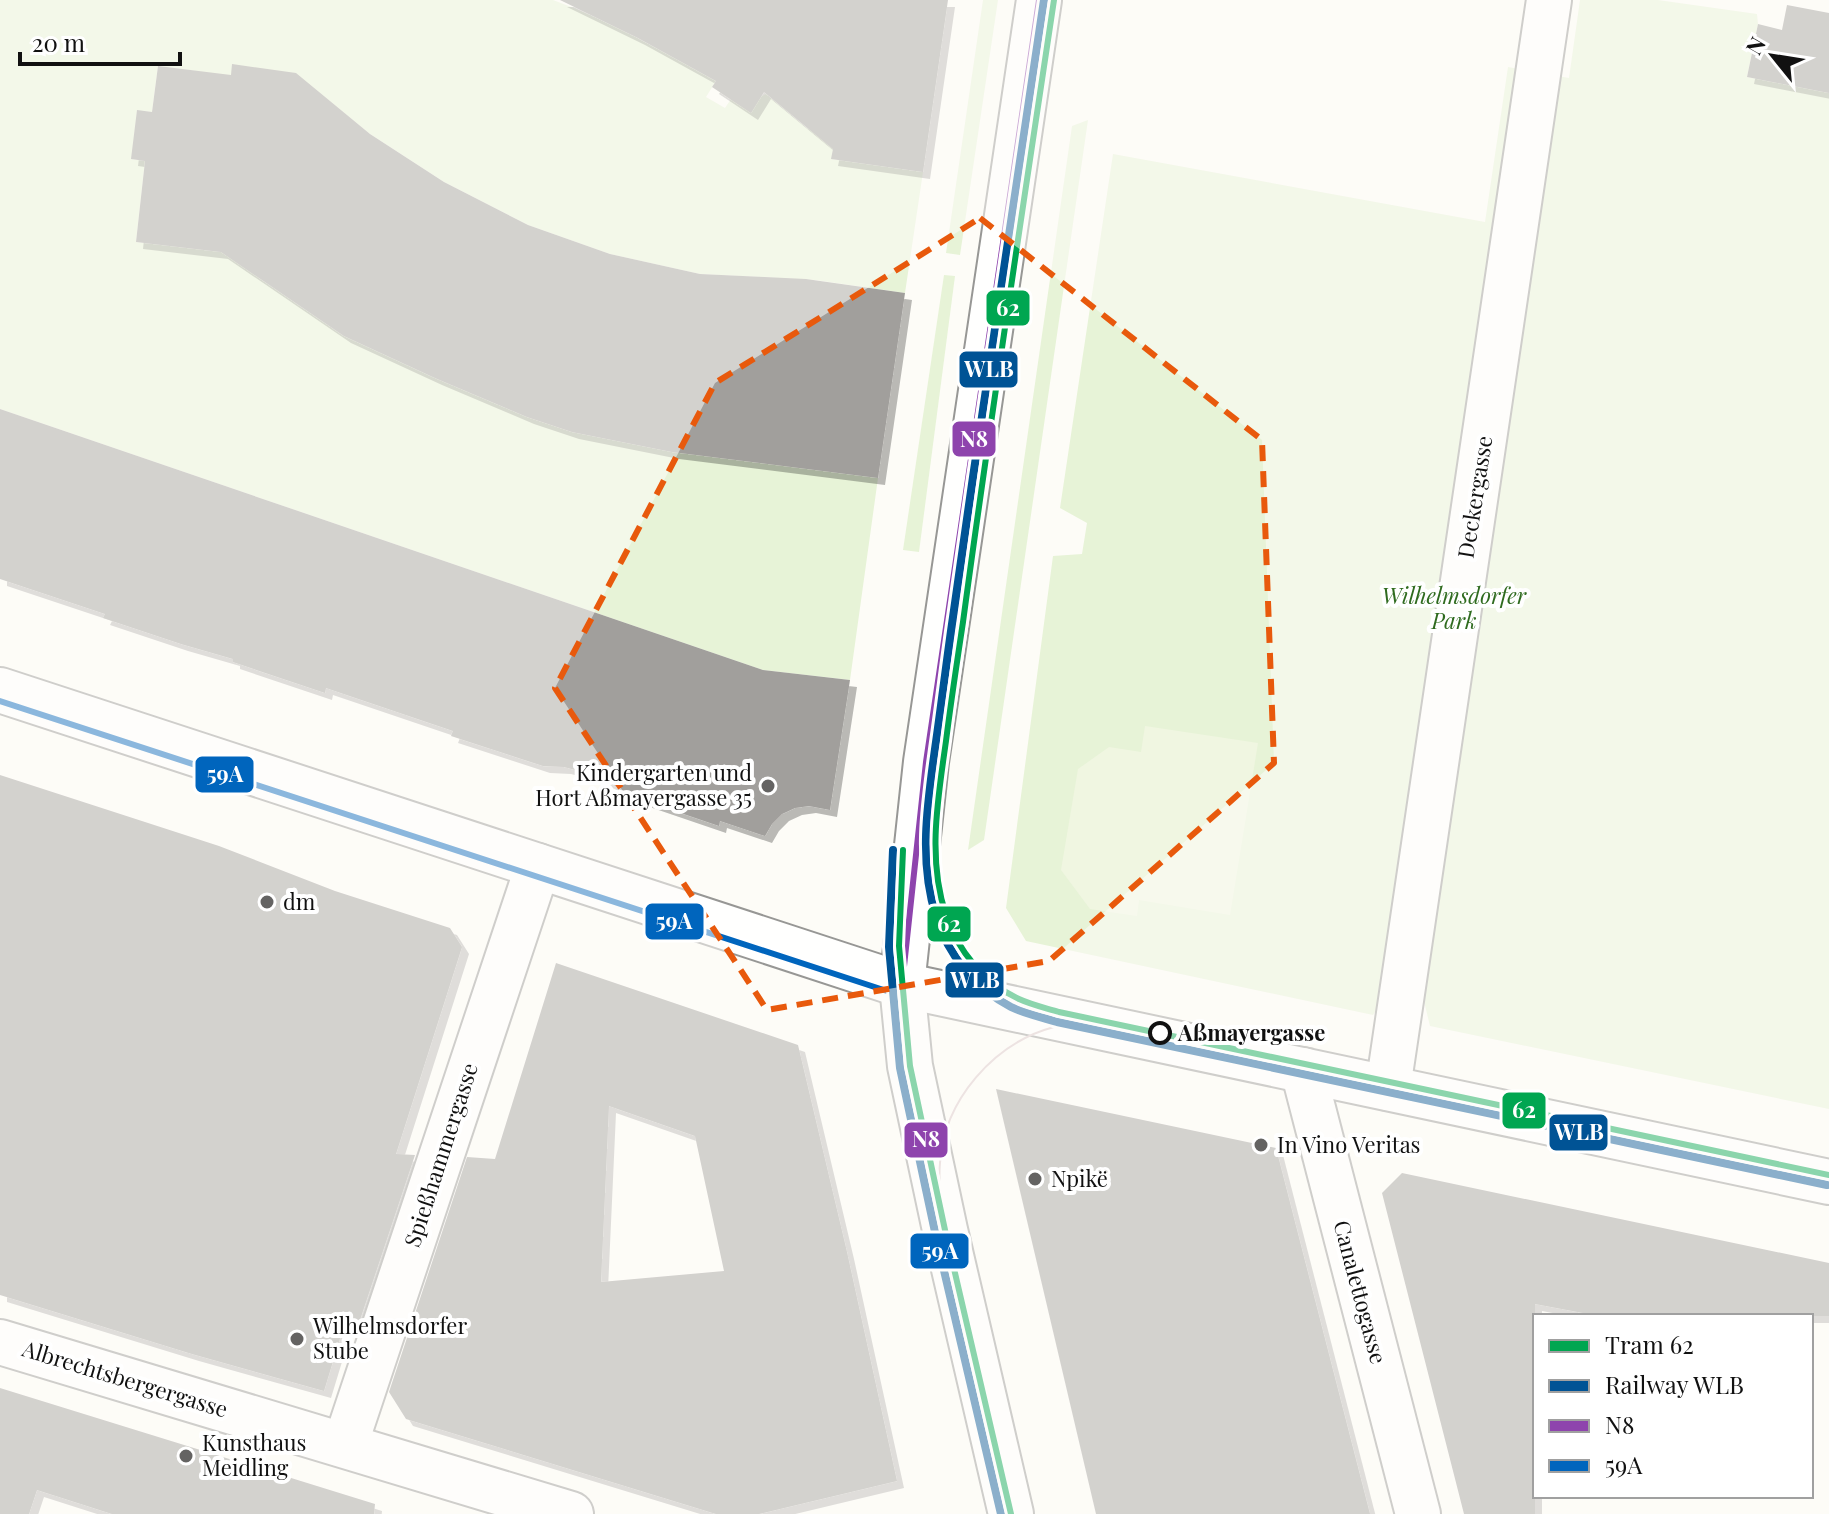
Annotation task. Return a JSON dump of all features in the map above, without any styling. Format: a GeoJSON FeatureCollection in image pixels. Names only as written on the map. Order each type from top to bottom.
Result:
{"type":"FeatureCollection","features":[{"type":"Feature","properties":{"kind":"street"},"geometry":{"type":"LineString","coordinates":[[999,1511],[910,1066],[902,985],[926,762],[1039,0]]}},
{"type":"Feature","properties":{"kind":"street","name":"Deckergasse"},"geometry":{"type":"LineString","coordinates":[[1388,1088],[1549,0]]}},
{"type":"Feature","properties":{"kind":"street"},"geometry":{"type":"LineString","coordinates":[[0,690],[902,985],[1829,1182]]}},
{"type":"Feature","properties":{"kind":"street","name":"Spießhammergasse"},"geometry":{"type":"LineString","coordinates":[[345,1445],[538,866]]}},
{"type":"Feature","properties":{"kind":"street","name":"Canalettogasse"},"geometry":{"type":"LineString","coordinates":[[1303,1070],[1418,1514]]}},
{"type":"Feature","properties":{"kind":"street","name":"Albrechtsbergergasse"},"geometry":{"type":"LineString","coordinates":[[0,1342],[345,1445],[503,1503],[571,1514]]}},
{"type":"Feature","properties":{"kind":"highlighted area"},"geometry":{"type":"Polygon","coordinates":[[[980,218],[1262,440],[1274,763],[1049,961],[767,1010],[555,688],[715,383],[980,218]]]}},
{"type":"Feature","properties":{"kind":"green space"},"geometry":{"type":"Polygon","coordinates":[[[0,0],[553,0],[616,27],[716,81],[706,97],[725,108],[731,99],[766,94],[808,129],[835,133],[832,159],[923,172],[905,293],[815,280],[700,274],[610,254],[528,225],[444,182],[370,134],[312,87],[158,66],[152,112],[137,111],[132,159],[145,161],[136,242],[248,255],[259,278],[344,336],[527,417],[572,432],[672,452],[878,478],[850,680],[763,670],[0,409],[0,0]]]}},
{"type":"Feature","properties":{"kind":"green space"},"geometry":{"type":"Polygon","coordinates":[[[983,0],[998,0],[960,255],[946,253],[983,0]]]}},
{"type":"Feature","properties":{"kind":"green space","name":"Wilhelmsdorfer Park"},"geometry":{"type":"Polygon","coordinates":[[[1580,0],[1658,0],[1757,14],[1758,24],[1747,77],[1829,93],[1829,1109],[1430,1026],[1421,989],[1395,983],[1373,1015],[1026,941],[1006,908],[1053,556],[1082,554],[1087,523],[1060,508],[1113,154],[1485,222],[1508,67],[1569,78],[1580,0]]]}},
{"type":"Feature","properties":{"kind":"green space"},"geometry":{"type":"Polygon","coordinates":[[[1088,120],[984,840],[968,850],[1072,126],[1088,120]]]}},
{"type":"Feature","properties":{"kind":"green space"},"geometry":{"type":"Polygon","coordinates":[[[944,275],[955,276],[919,552],[903,550],[944,275]]]}},
{"type":"Feature","properties":{"kind":"green space"},"geometry":{"type":"Polygon","coordinates":[[[1145,726],[1258,743],[1230,915],[1139,900],[1137,916],[1090,909],[1061,870],[1078,769],[1109,747],[1141,752],[1145,726]]]}},
{"type":"Feature","properties":{"kind":"building"},"geometry":{"type":"Polygon","coordinates":[[[560,0],[948,0],[923,172],[831,159],[833,149],[764,92],[751,113],[712,87],[716,81],[560,0]]]}},
{"type":"Feature","properties":{"kind":"building"},"geometry":{"type":"Polygon","coordinates":[[[1787,5],[1829,13],[1829,93],[1747,77],[1758,24],[1782,30],[1787,5]]]}},
{"type":"Feature","properties":{"kind":"building"},"geometry":{"type":"Polygon","coordinates":[[[232,64],[296,73],[370,134],[444,182],[528,225],[610,254],[700,274],[806,279],[905,293],[878,478],[672,452],[572,432],[527,417],[344,336],[221,252],[136,242],[145,161],[131,159],[137,110],[152,112],[158,66],[231,75],[232,64]]]}},
{"type":"Feature","properties":{"kind":"building"},"geometry":{"type":"Polygon","coordinates":[[[0,409],[763,670],[850,680],[830,810],[809,806],[795,808],[782,814],[765,836],[720,821],[719,826],[628,795],[587,773],[543,766],[451,736],[453,731],[326,688],[325,693],[233,662],[233,659],[103,618],[105,614],[0,579],[0,409]]]}},
{"type":"Feature","properties":{"kind":"building"},"geometry":{"type":"Polygon","coordinates":[[[0,775],[219,846],[335,891],[450,928],[462,947],[396,1154],[415,1155],[354,1338],[345,1322],[324,1391],[0,1295],[0,775]]]}},
{"type":"Feature","properties":{"kind":"building"},"geometry":{"type":"Polygon","coordinates":[[[556,963],[798,1045],[897,1481],[759,1514],[716,1514],[406,1419],[389,1392],[467,1157],[495,1159],[556,963]],[[609,1106],[601,1282],[724,1271],[695,1136],[609,1106]]]}},
{"type":"Feature","properties":{"kind":"building"},"geometry":{"type":"Polygon","coordinates":[[[996,1089],[1276,1148],[1370,1514],[1096,1514],[996,1089]]]}},
{"type":"Feature","properties":{"kind":"building"},"geometry":{"type":"Polygon","coordinates":[[[1402,1173],[1829,1263],[1829,1316],[1588,1314],[1535,1304],[1535,1514],[1464,1514],[1382,1193],[1402,1173]]]}},
{"type":"Feature","properties":{"kind":"building"},"geometry":{"type":"Polygon","coordinates":[[[0,1388],[375,1504],[374,1514],[112,1514],[37,1490],[29,1514],[0,1514],[0,1388]]]}},
{"type":"Feature","properties":{"kind":"tram line","name":"62"},"geometry":{"type":"LineString","coordinates":[[1054,0],[937,806],[936,850],[940,894],[951,928],[965,953],[984,975],[1006,992],[1059,1012],[1829,1175]]}},
{"type":"Feature","properties":{"kind":"tram line","name":"62"},"geometry":{"type":"LineString","coordinates":[[903,850],[899,946],[910,1066],[1011,1514]]}},
{"type":"Feature","properties":{"kind":"tram line"},"geometry":{"type":"LineString","coordinates":[[945,1230],[940,1180],[944,1140],[951,1117],[976,1077],[1011,1046],[1054,1027],[1086,1023],[1139,1029]]}},
{"type":"Feature","properties":{"kind":"rail line","name":"WLB"},"geometry":{"type":"LineString","coordinates":[[1044,0],[964,540],[926,829],[931,895],[941,930],[956,957],[964,969],[998,999],[1016,1009],[1057,1022],[1827,1185]]}},
{"type":"Feature","properties":{"kind":"rail line","name":"WLB"},"geometry":{"type":"LineString","coordinates":[[893,850],[889,947],[900,1068],[1001,1514]]}},
{"type":"Feature","properties":{"kind":"transit line","name":"N8"},"geometry":{"type":"LineString","coordinates":[[1011,1514],[910,1066],[902,985],[926,762],[1039,0]]}},
{"type":"Feature","properties":{"kind":"transit line","name":"59A"},"geometry":{"type":"LineString","coordinates":[[0,701],[899,995]]}},
{"type":"Feature","properties":{"kind":"transit line","name":"59A"},"geometry":{"type":"LineString","coordinates":[[892,986],[900,1068],[1001,1514]]}},
{"type":"Feature","properties":{"kind":"place","name":"Kindergarten und Hort Aßmayergasse 35"},"geometry":{"type":"Point","coordinates":[768,786]}},
{"type":"Feature","properties":{"kind":"place","name":"dm"},"geometry":{"type":"Point","coordinates":[267,902]}},
{"type":"Feature","properties":{"kind":"place","name":"Aßmayergasse"},"geometry":{"type":"Point","coordinates":[1160,1033]}},
{"type":"Feature","properties":{"kind":"place","name":"In Vino Veritas"},"geometry":{"type":"Point","coordinates":[1261,1145]}},
{"type":"Feature","properties":{"kind":"place","name":"Npikë"},"geometry":{"type":"Point","coordinates":[1035,1179]}},
{"type":"Feature","properties":{"kind":"place","name":"Wilhelmsdorfer Stube"},"geometry":{"type":"Point","coordinates":[297,1339]}},
{"type":"Feature","properties":{"kind":"place","name":"Kunsthaus Meidling"},"geometry":{"type":"Point","coordinates":[186,1456]}}]}
